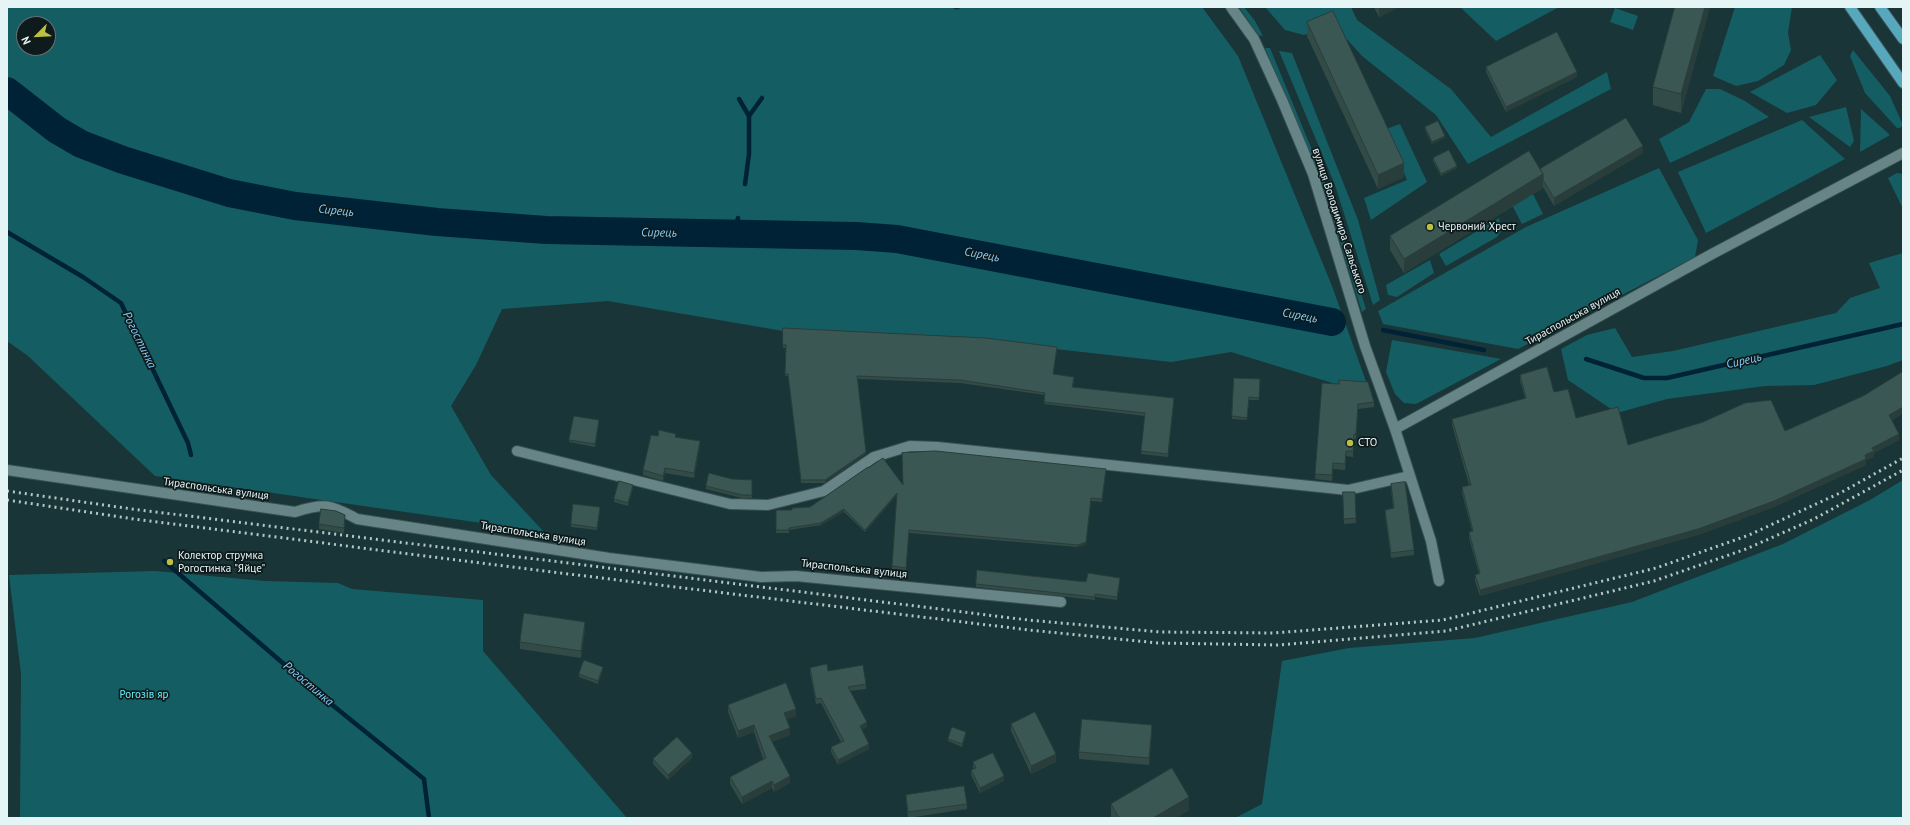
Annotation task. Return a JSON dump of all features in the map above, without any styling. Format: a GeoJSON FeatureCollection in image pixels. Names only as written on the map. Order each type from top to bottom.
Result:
{"type":"FeatureCollection","features":[{"type":"Feature","properties":{"kind":"main road"},"geometry":{"type":"LineString","coordinates":[[1850,7],[1903,83]]}},
{"type":"Feature","properties":{"kind":"main road"},"geometry":{"type":"LineString","coordinates":[[1880,7],[1903,39]]}},
{"type":"Feature","properties":{"kind":"street","name":"вулиця Володимира Сальського"},"geometry":{"type":"LineString","coordinates":[[1231,7],[1254,39],[1282,100],[1313,174],[1365,346],[1395,429]]}},
{"type":"Feature","properties":{"kind":"street","name":"Тираспольська вулиця"},"geometry":{"type":"LineString","coordinates":[[1395,429],[1712,254],[1903,153]]}},
{"type":"Feature","properties":{"kind":"street"},"geometry":{"type":"LineString","coordinates":[[1395,429],[1431,541],[1439,581]]}},
{"type":"Feature","properties":{"kind":"street"},"geometry":{"type":"LineString","coordinates":[[517,451],[730,504],[768,505],[824,491],[874,457],[910,446],[945,447],[1348,490],[1409,476]]}},
{"type":"Feature","properties":{"kind":"street","name":"Тираспольська вулиця"},"geometry":{"type":"LineString","coordinates":[[7,470],[295,512],[317,505],[336,507],[357,519],[609,558],[761,577],[796,576],[1061,602]]}},
{"type":"Feature","properties":{"kind":"green space"},"geometry":{"type":"Polygon","coordinates":[[[7,7],[950,7],[957,10],[963,7],[1202,7],[1238,56],[1332,286],[1368,387],[1339,385],[1231,352],[1171,362],[985,341],[783,331],[608,301],[502,309],[476,365],[451,406],[491,475],[544,532],[155,476],[28,356],[7,341],[7,7]]]}},
{"type":"Feature","properties":{"kind":"green space"},"geometry":{"type":"Polygon","coordinates":[[[1239,7],[1244,7],[1255,21],[1263,36],[1258,35],[1239,7]]]}},
{"type":"Feature","properties":{"kind":"green space"},"geometry":{"type":"Polygon","coordinates":[[[1265,7],[1351,7],[1357,20],[1451,89],[1491,137],[1607,72],[1611,89],[1468,164],[1436,115],[1362,56],[1333,24],[1304,35],[1285,30],[1265,7]]]}},
{"type":"Feature","properties":{"kind":"green space"},"geometry":{"type":"Polygon","coordinates":[[[1460,7],[1559,7],[1496,41],[1460,7]]]}},
{"type":"Feature","properties":{"kind":"green space"},"geometry":{"type":"Polygon","coordinates":[[[1735,7],[1792,7],[1788,33],[1791,50],[1784,65],[1758,81],[1736,86],[1713,76],[1735,7]]]}},
{"type":"Feature","properties":{"kind":"green space"},"geometry":{"type":"Polygon","coordinates":[[[1615,8],[1638,16],[1633,30],[1610,22],[1615,8]]]}},
{"type":"Feature","properties":{"kind":"green space"},"geometry":{"type":"Polygon","coordinates":[[[1265,48],[1270,48],[1328,189],[1366,309],[1362,312],[1324,190],[1265,48]]]}},
{"type":"Feature","properties":{"kind":"green space"},"geometry":{"type":"Polygon","coordinates":[[[1853,50],[1890,96],[1903,125],[1900,128],[1897,128],[1865,93],[1850,56],[1853,50]]]}},
{"type":"Feature","properties":{"kind":"green space"},"geometry":{"type":"Polygon","coordinates":[[[1279,51],[1292,53],[1358,220],[1380,300],[1373,305],[1335,185],[1279,51]]]}},
{"type":"Feature","properties":{"kind":"green space"},"geometry":{"type":"Polygon","coordinates":[[[1820,55],[1837,80],[1816,105],[1787,113],[1750,92],[1820,55]]]}},
{"type":"Feature","properties":{"kind":"green space"},"geometry":{"type":"Polygon","coordinates":[[[1706,89],[1720,89],[1745,101],[1769,117],[1670,163],[1659,139],[1689,122],[1706,89]]]}},
{"type":"Feature","properties":{"kind":"green space"},"geometry":{"type":"Polygon","coordinates":[[[1846,107],[1854,141],[1850,147],[1809,117],[1846,107]]]}},
{"type":"Feature","properties":{"kind":"green space"},"geometry":{"type":"Polygon","coordinates":[[[1861,109],[1890,135],[1860,152],[1861,109]]]}},
{"type":"Feature","properties":{"kind":"green space"},"geometry":{"type":"Polygon","coordinates":[[[1802,120],[1845,159],[1706,233],[1678,172],[1802,120]]]}},
{"type":"Feature","properties":{"kind":"green space"},"geometry":{"type":"Polygon","coordinates":[[[1400,124],[1427,182],[1371,220],[1364,198],[1407,180],[1386,129],[1400,124]]]}},
{"type":"Feature","properties":{"kind":"green space"},"geometry":{"type":"Polygon","coordinates":[[[1659,168],[1698,240],[1695,257],[1518,349],[1383,324],[1378,311],[1526,227],[1659,168]]]}},
{"type":"Feature","properties":{"kind":"green space"},"geometry":{"type":"Polygon","coordinates":[[[1897,173],[1903,174],[1903,209],[1888,178],[1897,173]]]}},
{"type":"Feature","properties":{"kind":"green space"},"geometry":{"type":"Polygon","coordinates":[[[1533,194],[1543,214],[1522,224],[1512,205],[1533,194]]]}},
{"type":"Feature","properties":{"kind":"green space"},"geometry":{"type":"Polygon","coordinates":[[[1499,218],[1502,230],[1497,237],[1446,266],[1439,254],[1499,218]]]}},
{"type":"Feature","properties":{"kind":"green space"},"geometry":{"type":"Polygon","coordinates":[[[1903,253],[1903,360],[1887,366],[1814,385],[1765,386],[1667,399],[1617,413],[1568,380],[1561,349],[1587,335],[1615,328],[1632,357],[1673,351],[1836,313],[1850,298],[1880,288],[1869,263],[1903,253]]]}},
{"type":"Feature","properties":{"kind":"green space"},"geometry":{"type":"Polygon","coordinates":[[[1430,260],[1434,273],[1397,297],[1388,295],[1386,285],[1430,260]]]}},
{"type":"Feature","properties":{"kind":"green space"},"geometry":{"type":"Polygon","coordinates":[[[1392,340],[1501,359],[1416,404],[1404,403],[1395,394],[1386,372],[1392,340]]]}},
{"type":"Feature","properties":{"kind":"green space"},"geometry":{"type":"Polygon","coordinates":[[[1903,480],[1903,818],[1235,818],[1262,804],[1282,661],[1349,648],[1475,638],[1632,602],[1783,544],[1870,500],[1903,480]]]}},
{"type":"Feature","properties":{"kind":"green space","name":"Рогозів яр"},"geometry":{"type":"Polygon","coordinates":[[[155,571],[265,581],[338,583],[352,589],[483,600],[483,651],[627,818],[20,818],[21,674],[9,575],[155,571]]]}},
{"type":"Feature","properties":{"kind":"building"},"geometry":{"type":"Polygon","coordinates":[[[1675,7],[1705,7],[1681,94],[1653,87],[1675,7]]]}},
{"type":"Feature","properties":{"kind":"building"},"geometry":{"type":"Polygon","coordinates":[[[1333,11],[1404,163],[1378,175],[1307,22],[1333,11]]]}},
{"type":"Feature","properties":{"kind":"building"},"geometry":{"type":"Polygon","coordinates":[[[1557,32],[1577,72],[1506,107],[1486,67],[1557,32]]]}},
{"type":"Feature","properties":{"kind":"building"},"geometry":{"type":"Polygon","coordinates":[[[1626,118],[1643,146],[1554,198],[1543,180],[1543,174],[1540,169],[1626,118]]]}},
{"type":"Feature","properties":{"kind":"building"},"geometry":{"type":"Polygon","coordinates":[[[1438,121],[1445,136],[1432,142],[1425,127],[1438,121]]]}},
{"type":"Feature","properties":{"kind":"building"},"geometry":{"type":"Polygon","coordinates":[[[1449,150],[1457,166],[1441,174],[1433,158],[1449,150]]]}},
{"type":"Feature","properties":{"kind":"building"},"geometry":{"type":"Polygon","coordinates":[[[1529,151],[1543,174],[1404,259],[1390,236],[1529,151]]]}},
{"type":"Feature","properties":{"kind":"building"},"geometry":{"type":"Polygon","coordinates":[[[783,328],[985,338],[1057,347],[1053,374],[1074,377],[1072,387],[1174,398],[1168,454],[1141,451],[1145,413],[1044,402],[1045,393],[960,380],[857,376],[866,452],[825,480],[801,480],[788,374],[785,374],[786,345],[783,345],[783,328]]]}},
{"type":"Feature","properties":{"kind":"building"},"geometry":{"type":"Polygon","coordinates":[[[1547,367],[1554,392],[1568,389],[1576,418],[1618,407],[1628,445],[1703,422],[1745,403],[1771,400],[1785,431],[1863,396],[1902,372],[1903,407],[1889,415],[1899,434],[1872,448],[1874,451],[1865,455],[1866,459],[1774,501],[1698,529],[1480,590],[1475,575],[1480,573],[1469,532],[1473,531],[1462,487],[1471,485],[1452,419],[1526,398],[1520,375],[1547,367]]]}},
{"type":"Feature","properties":{"kind":"building"},"geometry":{"type":"Polygon","coordinates":[[[1234,378],[1260,379],[1259,398],[1249,397],[1247,418],[1232,416],[1234,378]]]}},
{"type":"Feature","properties":{"kind":"building"},"geometry":{"type":"Polygon","coordinates":[[[1339,380],[1368,382],[1374,402],[1358,404],[1353,451],[1346,451],[1345,464],[1333,463],[1332,475],[1315,474],[1322,383],[1339,384],[1339,380]]]}},
{"type":"Feature","properties":{"kind":"building"},"geometry":{"type":"Polygon","coordinates":[[[574,416],[599,420],[595,444],[569,440],[574,416]]]}},
{"type":"Feature","properties":{"kind":"building"},"geometry":{"type":"Polygon","coordinates":[[[659,430],[676,434],[675,437],[700,441],[694,473],[665,468],[663,476],[643,470],[651,435],[658,436],[659,430]]]}},
{"type":"Feature","properties":{"kind":"building"},"geometry":{"type":"Polygon","coordinates":[[[936,451],[1106,469],[1102,499],[1091,498],[1086,542],[1078,545],[909,530],[906,568],[892,566],[897,493],[865,530],[844,509],[821,523],[789,528],[789,530],[776,530],[776,510],[792,510],[792,508],[810,507],[883,458],[903,485],[902,453],[936,451]]]}},
{"type":"Feature","properties":{"kind":"building"},"geometry":{"type":"Polygon","coordinates":[[[709,473],[732,479],[752,480],[752,495],[742,495],[706,486],[709,473]]]}},
{"type":"Feature","properties":{"kind":"building"},"geometry":{"type":"Polygon","coordinates":[[[619,481],[633,485],[628,503],[614,499],[619,481]]]}},
{"type":"Feature","properties":{"kind":"building"},"geometry":{"type":"Polygon","coordinates":[[[1405,482],[1414,550],[1391,553],[1385,510],[1394,508],[1391,484],[1405,482]]]}},
{"type":"Feature","properties":{"kind":"building"},"geometry":{"type":"Polygon","coordinates":[[[1343,492],[1355,492],[1356,518],[1344,519],[1343,492]]]}},
{"type":"Feature","properties":{"kind":"building"},"geometry":{"type":"Polygon","coordinates":[[[573,504],[600,507],[597,528],[571,524],[573,504]]]}},
{"type":"Feature","properties":{"kind":"building"},"geometry":{"type":"Polygon","coordinates":[[[321,509],[336,511],[345,515],[344,528],[319,524],[321,509]]]}},
{"type":"Feature","properties":{"kind":"building"},"geometry":{"type":"Polygon","coordinates":[[[977,570],[1086,582],[1088,573],[1120,578],[1117,597],[1095,594],[1095,597],[976,584],[977,570]]]}},
{"type":"Feature","properties":{"kind":"building"},"geometry":{"type":"Polygon","coordinates":[[[524,613],[585,622],[581,651],[520,642],[524,613]]]}},
{"type":"Feature","properties":{"kind":"building"},"geometry":{"type":"Polygon","coordinates":[[[584,660],[603,667],[598,681],[579,674],[584,660]]]}},
{"type":"Feature","properties":{"kind":"building"},"geometry":{"type":"Polygon","coordinates":[[[827,664],[828,671],[863,665],[866,684],[848,687],[867,722],[860,726],[869,744],[838,760],[831,747],[844,741],[821,698],[816,699],[810,668],[827,664]]]}},
{"type":"Feature","properties":{"kind":"building"},"geometry":{"type":"Polygon","coordinates":[[[786,683],[796,709],[784,713],[790,728],[769,736],[790,776],[774,785],[772,781],[742,797],[730,777],[766,758],[754,725],[738,731],[728,705],[786,683]]]}},
{"type":"Feature","properties":{"kind":"building"},"geometry":{"type":"Polygon","coordinates":[[[1035,712],[1056,754],[1031,766],[1011,724],[1035,712]]]}},
{"type":"Feature","properties":{"kind":"building"},"geometry":{"type":"Polygon","coordinates":[[[1082,719],[1152,725],[1149,758],[1079,752],[1082,719]]]}},
{"type":"Feature","properties":{"kind":"building"},"geometry":{"type":"Polygon","coordinates":[[[952,727],[966,732],[962,744],[948,739],[952,727]]]}},
{"type":"Feature","properties":{"kind":"building"},"geometry":{"type":"Polygon","coordinates":[[[677,737],[692,753],[668,775],[653,759],[677,737]]]}},
{"type":"Feature","properties":{"kind":"building"},"geometry":{"type":"Polygon","coordinates":[[[993,753],[1004,776],[980,788],[971,770],[976,768],[973,762],[993,753]]]}},
{"type":"Feature","properties":{"kind":"building"},"geometry":{"type":"Polygon","coordinates":[[[1172,768],[1189,797],[1153,818],[1119,818],[1111,804],[1172,768]]]}},
{"type":"Feature","properties":{"kind":"building"},"geometry":{"type":"Polygon","coordinates":[[[964,786],[967,804],[908,812],[906,795],[964,786]]]}},
{"type":"Feature","properties":{"kind":"waterway","name":"Сирець"},"geometry":{"type":"LineString","coordinates":[[7,91],[57,130],[81,144],[123,160],[229,193],[295,206],[437,222],[546,230],[856,236],[897,239],[1332,322]]}},
{"type":"Feature","properties":{"kind":"waterway"},"geometry":{"type":"LineString","coordinates":[[749,116],[762,98]]}},
{"type":"Feature","properties":{"kind":"waterway"},"geometry":{"type":"LineString","coordinates":[[739,99],[749,116],[749,154],[745,184]]}},
{"type":"Feature","properties":{"kind":"waterway"},"geometry":{"type":"LineString","coordinates":[[734,234],[738,218]]}},
{"type":"Feature","properties":{"kind":"waterway","name":"Рогостинка"},"geometry":{"type":"LineString","coordinates":[[7,232],[83,277],[121,303],[188,443],[191,455]]}},
{"type":"Feature","properties":{"kind":"waterway","name":"Сирець"},"geometry":{"type":"LineString","coordinates":[[1586,359],[1644,378],[1667,378],[1903,324]]}},
{"type":"Feature","properties":{"kind":"waterway","name":"Сирець"},"geometry":{"type":"LineString","coordinates":[[1383,330],[1484,350]]}},
{"type":"Feature","properties":{"kind":"waterway","name":"Рогостинка"},"geometry":{"type":"LineString","coordinates":[[164,561],[320,695],[424,779],[429,818]]}},
{"type":"Feature","properties":{"kind":"railway"},"geometry":{"type":"LineString","coordinates":[[7,491],[132,509],[1028,620],[1160,632],[1273,633],[1443,620],[1656,568],[1749,535],[1842,492],[1903,458]]}},
{"type":"Feature","properties":{"kind":"railway"},"geometry":{"type":"LineString","coordinates":[[7,500],[134,519],[1029,630],[1158,643],[1278,645],[1446,631],[1654,581],[1746,549],[1814,519],[1903,470]]}},
{"type":"Feature","properties":{"kind":"place","name":"Червоний Хрест"},"geometry":{"type":"Point","coordinates":[1430,227]}},
{"type":"Feature","properties":{"kind":"place","name":"СТО"},"geometry":{"type":"Point","coordinates":[1350,443]}},
{"type":"Feature","properties":{"kind":"place","name":"Колектор струмка Рогостинка \"Яйце\""},"geometry":{"type":"Point","coordinates":[170,562]}}]}
